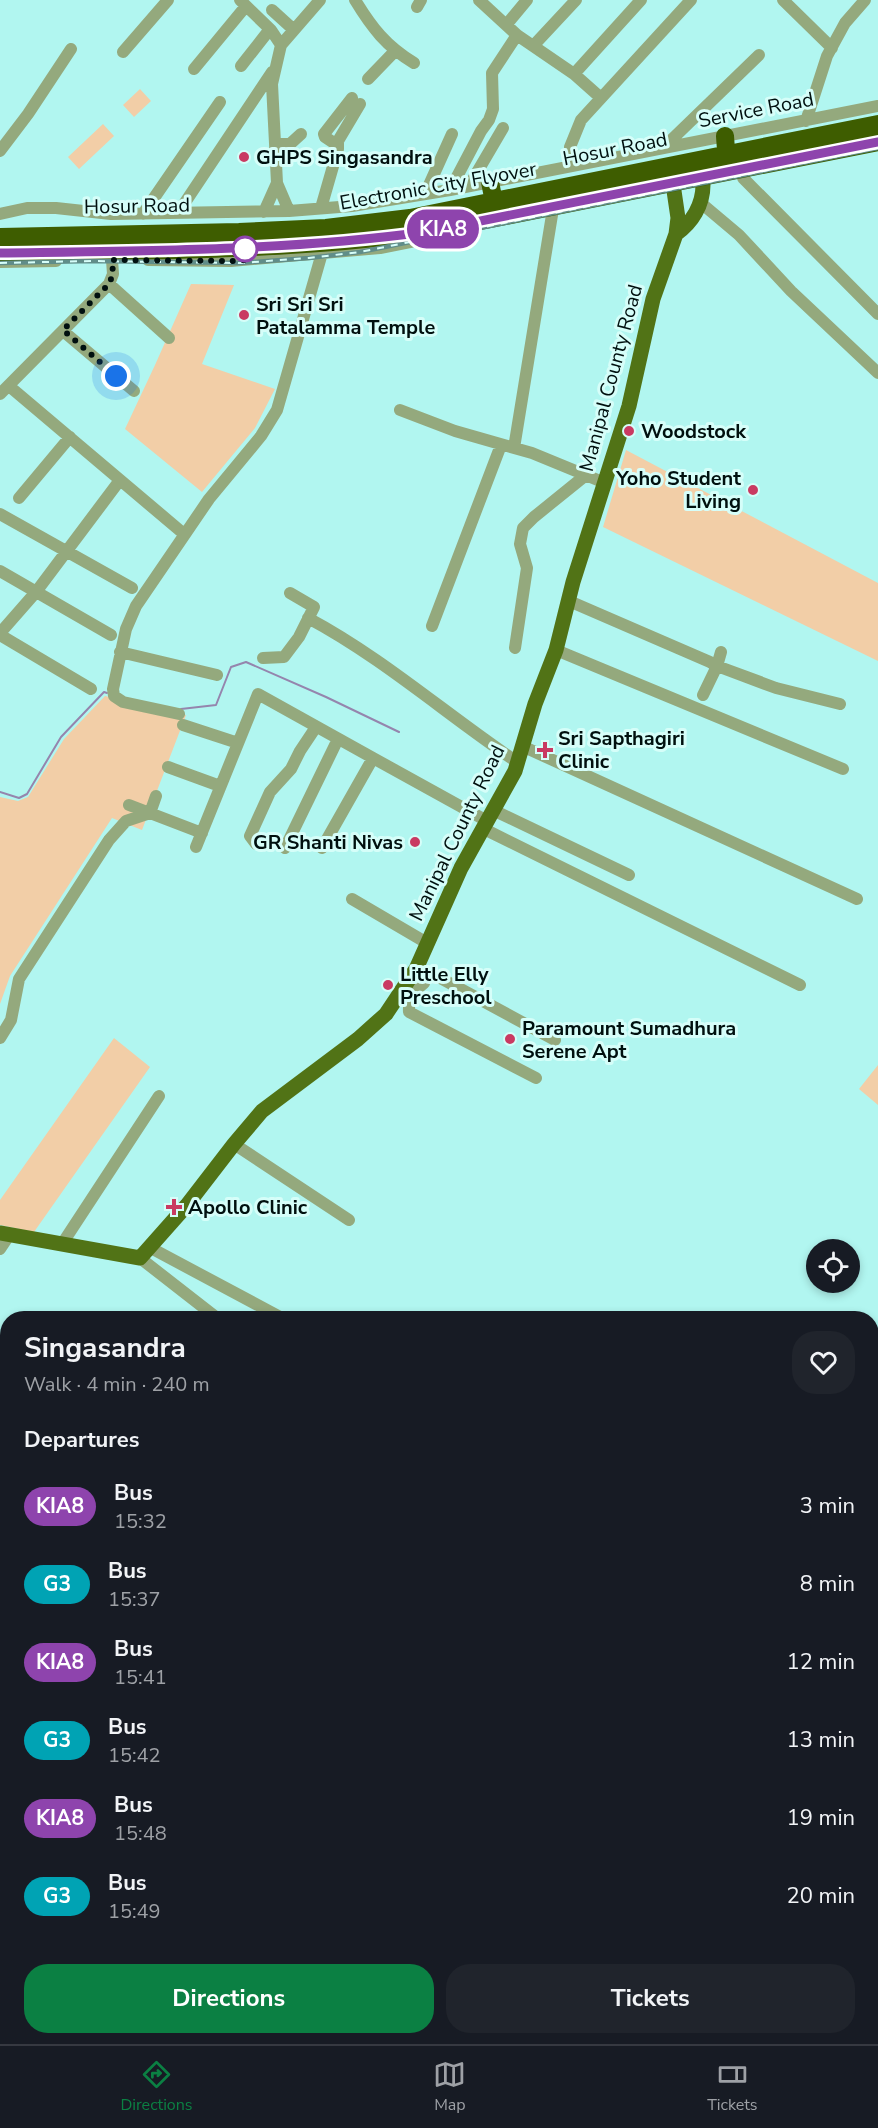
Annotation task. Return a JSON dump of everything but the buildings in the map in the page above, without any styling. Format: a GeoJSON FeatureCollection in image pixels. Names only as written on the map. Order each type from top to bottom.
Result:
{"type":"FeatureCollection","features":[{"type":"Feature","properties":{"kind":"highway","name":"Hosur Road"},"geometry":{"type":"LineString","coordinates":[[0,231],[261,226],[331,222],[410,212],[492,189],[726,143],[878,122]]}},
{"type":"Feature","properties":{"kind":"highway","name":"Electronic City Flyover"},"geometry":{"type":"LineString","coordinates":[[0,237],[326,228],[410,218],[878,122]]}},
{"type":"Feature","properties":{"kind":"highway","name":"Electronic City Flyover"},"geometry":{"type":"LineString","coordinates":[[0,247],[284,239],[389,228],[610,188],[878,132]]}},
{"type":"Feature","properties":{"kind":"highway"},"geometry":{"type":"LineString","coordinates":[[0,253],[244,249],[356,242],[674,188],[878,142]]}},
{"type":"Feature","properties":{"kind":"main road"},"geometry":{"type":"LineString","coordinates":[[676,234],[686,227],[701,203],[703,186]]}},
{"type":"Feature","properties":{"kind":"main road","name":"Manipal County Road"},"geometry":{"type":"LineString","coordinates":[[144,1252],[187,1205],[262,1111],[358,1039],[386,1014],[418,980],[427,943],[460,868],[515,771],[535,704],[556,650],[629,406],[653,299],[676,234],[678,218],[674,188]]}},
{"type":"Feature","properties":{"kind":"main road"},"geometry":{"type":"LineString","coordinates":[[5,1233],[62,1244],[144,1252]]}},
{"type":"Feature","properties":{"kind":"street"},"geometry":{"type":"LineString","coordinates":[[123,52],[168,0]]}},
{"type":"Feature","properties":{"kind":"street"},"geometry":{"type":"LineString","coordinates":[[289,211],[277,183],[272,84],[274,69],[281,45],[320,0]]}},
{"type":"Feature","properties":{"kind":"street"},"geometry":{"type":"LineString","coordinates":[[343,0],[363,11]]}},
{"type":"Feature","properties":{"kind":"street"},"geometry":{"type":"LineString","coordinates":[[355,0],[382,40],[414,63]]}},
{"type":"Feature","properties":{"kind":"street"},"geometry":{"type":"LineString","coordinates":[[479,0],[517,35],[574,74],[601,98]]}},
{"type":"Feature","properties":{"kind":"street"},"geometry":{"type":"LineString","coordinates":[[507,24],[527,0]]}},
{"type":"Feature","properties":{"kind":"street"},"geometry":{"type":"LineString","coordinates":[[534,45],[576,0]]}},
{"type":"Feature","properties":{"kind":"street"},"geometry":{"type":"LineString","coordinates":[[574,74],[641,0]]}},
{"type":"Feature","properties":{"kind":"street"},"geometry":{"type":"LineString","coordinates":[[573,165],[570,147],[581,120],[691,0]]}},
{"type":"Feature","properties":{"kind":"street"},"geometry":{"type":"LineString","coordinates":[[783,0],[832,48]]}},
{"type":"Feature","properties":{"kind":"street"},"geometry":{"type":"LineString","coordinates":[[806,121],[832,48],[845,23],[865,0]]}},
{"type":"Feature","properties":{"kind":"street"},"geometry":{"type":"LineString","coordinates":[[194,69],[243,3],[270,29],[281,45]]}},
{"type":"Feature","properties":{"kind":"street"},"geometry":{"type":"LineString","coordinates":[[273,10],[294,30]]}},
{"type":"Feature","properties":{"kind":"street"},"geometry":{"type":"LineString","coordinates":[[241,66],[270,29]]}},
{"type":"Feature","properties":{"kind":"street"},"geometry":{"type":"LineString","coordinates":[[469,186],[495,126],[492,73],[517,35]]}},
{"type":"Feature","properties":{"kind":"street"},"geometry":{"type":"LineString","coordinates":[[0,151],[71,50]]}},
{"type":"Feature","properties":{"kind":"street"},"geometry":{"type":"LineString","coordinates":[[368,79],[395,51]]}},
{"type":"Feature","properties":{"kind":"street"},"geometry":{"type":"LineString","coordinates":[[663,148],[759,55]]}},
{"type":"Feature","properties":{"kind":"street"},"geometry":{"type":"LineString","coordinates":[[178,213],[274,69]]}},
{"type":"Feature","properties":{"kind":"street"},"geometry":{"type":"LineString","coordinates":[[321,208],[338,145],[356,101]]}},
{"type":"Feature","properties":{"kind":"street"},"geometry":{"type":"LineString","coordinates":[[143,214],[220,102]]}},
{"type":"Feature","properties":{"kind":"street","name":"Service Road"},"geometry":{"type":"LineString","coordinates":[[0,214],[27,208],[56,208],[111,214],[289,211],[352,206],[469,186],[492,189],[573,165],[663,148],[726,143],[806,121],[878,106]]}},
{"type":"Feature","properties":{"kind":"street"},"geometry":{"type":"LineString","coordinates":[[450,190],[481,131],[495,126]]}},
{"type":"Feature","properties":{"kind":"street"},"geometry":{"type":"LineString","coordinates":[[276,144],[290,144],[301,134]]}},
{"type":"Feature","properties":{"kind":"street"},"geometry":{"type":"LineString","coordinates":[[425,194],[452,134]]}},
{"type":"Feature","properties":{"kind":"street"},"geometry":{"type":"LineString","coordinates":[[0,262],[231,261],[380,248],[552,215],[674,188],[703,186],[878,151]]}},
{"type":"Feature","properties":{"kind":"street"},"geometry":{"type":"LineString","coordinates":[[743,178],[878,314]]}},
{"type":"Feature","properties":{"kind":"street"},"geometry":{"type":"LineString","coordinates":[[264,212],[277,183]]}},
{"type":"Feature","properties":{"kind":"street"},"geometry":{"type":"LineString","coordinates":[[701,203],[739,235],[799,298],[878,373]]}},
{"type":"Feature","properties":{"kind":"street"},"geometry":{"type":"LineString","coordinates":[[432,626],[507,447],[552,215]]}},
{"type":"Feature","properties":{"kind":"street"},"geometry":{"type":"LineString","coordinates":[[238,743],[181,719],[123,702],[114,696],[113,689],[130,616],[209,498],[261,436],[277,410],[322,253]]}},
{"type":"Feature","properties":{"kind":"street"},"geometry":{"type":"LineString","coordinates":[[112,260],[113,274],[109,284],[4,390],[70,437],[184,534]]}},
{"type":"Feature","properties":{"kind":"street"},"geometry":{"type":"LineString","coordinates":[[109,284],[169,339]]}},
{"type":"Feature","properties":{"kind":"street"},"geometry":{"type":"LineString","coordinates":[[63,330],[134,391]]}},
{"type":"Feature","properties":{"kind":"street"},"geometry":{"type":"LineString","coordinates":[[400,410],[455,431],[532,453],[605,483]]}},
{"type":"Feature","properties":{"kind":"street"},"geometry":{"type":"LineString","coordinates":[[19,498],[70,437]]}},
{"type":"Feature","properties":{"kind":"street"},"geometry":{"type":"LineString","coordinates":[[514,648],[527,568],[520,544],[524,528],[534,517],[586,475]]}},
{"type":"Feature","properties":{"kind":"street"},"geometry":{"type":"LineString","coordinates":[[91,688],[0,634],[36,592],[120,480]]}},
{"type":"Feature","properties":{"kind":"street"},"geometry":{"type":"LineString","coordinates":[[0,514],[132,588]]}},
{"type":"Feature","properties":{"kind":"street"},"geometry":{"type":"LineString","coordinates":[[0,572],[111,635]]}},
{"type":"Feature","properties":{"kind":"street"},"geometry":{"type":"LineString","coordinates":[[263,658],[284,657],[299,637],[314,607],[290,593]]}},
{"type":"Feature","properties":{"kind":"street"},"geometry":{"type":"LineString","coordinates":[[569,601],[717,666],[776,688],[840,704]]}},
{"type":"Feature","properties":{"kind":"street"},"geometry":{"type":"LineString","coordinates":[[308,618],[341,636],[517,762]]}},
{"type":"Feature","properties":{"kind":"street"},"geometry":{"type":"LineString","coordinates":[[556,650],[843,769]]}},
{"type":"Feature","properties":{"kind":"street"},"geometry":{"type":"LineString","coordinates":[[120,652],[217,675]]}},
{"type":"Feature","properties":{"kind":"street"},"geometry":{"type":"LineString","coordinates":[[703,695],[721,652]]}},
{"type":"Feature","properties":{"kind":"street"},"geometry":{"type":"LineString","coordinates":[[196,847],[258,694],[487,820],[800,985]]}},
{"type":"Feature","properties":{"kind":"street"},"geometry":{"type":"LineString","coordinates":[[256,844],[250,836],[270,792],[291,769],[316,726]]}},
{"type":"Feature","properties":{"kind":"street"},"geometry":{"type":"LineString","coordinates":[[285,848],[338,739]]}},
{"type":"Feature","properties":{"kind":"street"},"geometry":{"type":"LineString","coordinates":[[522,746],[857,899]]}},
{"type":"Feature","properties":{"kind":"street"},"geometry":{"type":"LineString","coordinates":[[322,848],[373,758]]}},
{"type":"Feature","properties":{"kind":"street"},"geometry":{"type":"LineString","coordinates":[[168,766],[220,786]]}},
{"type":"Feature","properties":{"kind":"street"},"geometry":{"type":"LineString","coordinates":[[150,813],[156,796]]}},
{"type":"Feature","properties":{"kind":"street"},"geometry":{"type":"LineString","coordinates":[[129,806],[202,833]]}},
{"type":"Feature","properties":{"kind":"street"},"geometry":{"type":"LineString","coordinates":[[0,1038],[11,1020],[20,979],[109,840],[126,821],[150,813]]}},
{"type":"Feature","properties":{"kind":"street"},"geometry":{"type":"LineString","coordinates":[[487,820],[629,874]]}},
{"type":"Feature","properties":{"kind":"street"},"geometry":{"type":"LineString","coordinates":[[352,899],[427,943]]}},
{"type":"Feature","properties":{"kind":"street"},"geometry":{"type":"LineString","coordinates":[[536,1078],[409,1012],[408,1004],[416,990],[418,980],[431,973],[555,1040]]}},
{"type":"Feature","properties":{"kind":"street"},"geometry":{"type":"LineString","coordinates":[[62,1244],[159,1096]]}},
{"type":"Feature","properties":{"kind":"street"},"geometry":{"type":"LineString","coordinates":[[234,1144],[349,1220]]}},
{"type":"Feature","properties":{"kind":"street"},"geometry":{"type":"LineString","coordinates":[[0,1249],[5,1233]]}},
{"type":"Feature","properties":{"kind":"street"},"geometry":{"type":"LineString","coordinates":[[144,1252],[209,1311]]}},
{"type":"Feature","properties":{"kind":"street"},"geometry":{"type":"LineString","coordinates":[[144,1252],[267,1311]]}},
{"type":"Feature","properties":{"kind":"shaded area"},"geometry":{"type":"Polygon","coordinates":[[[140,89],[151,101],[134,117],[123,105],[140,89]]]}},
{"type":"Feature","properties":{"kind":"shaded area"},"geometry":{"type":"Polygon","coordinates":[[[103,124],[114,136],[79,169],[68,157],[103,124]]]}},
{"type":"Feature","properties":{"kind":"shaded area"},"geometry":{"type":"Polygon","coordinates":[[[191,284],[234,285],[202,364],[275,389],[255,428],[202,492],[125,429],[191,284]]]}},
{"type":"Feature","properties":{"kind":"shaded area"},"geometry":{"type":"Polygon","coordinates":[[[626,450],[878,583],[878,661],[603,527],[626,450]]]}},
{"type":"Feature","properties":{"kind":"shaded area"},"geometry":{"type":"Polygon","coordinates":[[[105,696],[186,715],[142,830],[112,818],[10,976],[0,1004],[0,797],[18,801],[28,797],[64,739],[105,696]]]}},
{"type":"Feature","properties":{"kind":"shaded area"},"geometry":{"type":"Polygon","coordinates":[[[114,1038],[150,1067],[34,1232],[0,1225],[0,1200],[114,1038]]]}},
{"type":"Feature","properties":{"kind":"shaded area"},"geometry":{"type":"Polygon","coordinates":[[[878,1065],[878,1105],[859,1089],[878,1065]]]}},
{"type":"Feature","properties":{"kind":"waterway"},"geometry":{"type":"LineString","coordinates":[[181,709],[216,705],[231,667],[246,662],[399,732]]}},
{"type":"Feature","properties":{"kind":"waterway"},"geometry":{"type":"LineString","coordinates":[[0,792],[19,798],[27,794],[61,737],[104,692],[107,693]]}},
{"type":"Feature","properties":{"kind":"railway"},"geometry":{"type":"LineString","coordinates":[[0,263],[91,261],[240,263],[360,252],[878,148]]}},
{"type":"Feature","properties":{"kind":"bus line","name":"KIA8"},"geometry":{"type":"LineString","coordinates":[[0,253],[244,249],[356,242],[425,232],[878,142]]}},
{"type":"Feature","properties":{"kind":"place","name":"GHPS Singasandra"},"geometry":{"type":"Point","coordinates":[244,157]}},
{"type":"Feature","properties":{"kind":"place","name":"Sri Sri Sri Patalamma Temple"},"geometry":{"type":"Point","coordinates":[244,315]}},
{"type":"Feature","properties":{"kind":"place","name":"Woodstock"},"geometry":{"type":"Point","coordinates":[629,431]}},
{"type":"Feature","properties":{"kind":"place","name":"Yoho Student Living"},"geometry":{"type":"Point","coordinates":[753,490]}},
{"type":"Feature","properties":{"kind":"place","name":"Sri Sapthagiri Clinic"},"geometry":{"type":"Point","coordinates":[545,750]}},
{"type":"Feature","properties":{"kind":"place","name":"GR Shanti Nivas"},"geometry":{"type":"Point","coordinates":[415,842]}},
{"type":"Feature","properties":{"kind":"place","name":"Little Elly Preschool"},"geometry":{"type":"Point","coordinates":[388,985]}},
{"type":"Feature","properties":{"kind":"place","name":"Paramount Sumadhura Serene Apt"},"geometry":{"type":"Point","coordinates":[510,1039]}},
{"type":"Feature","properties":{"kind":"place","name":"Apollo Clinic"},"geometry":{"type":"Point","coordinates":[174,1207]}},
{"type":"Feature","properties":{"kind":"route"},"geometry":{"type":"LineString","coordinates":[[116,376],[63,330],[109,284],[113,274],[112,260],[246,260],[245,249]]}}]}
